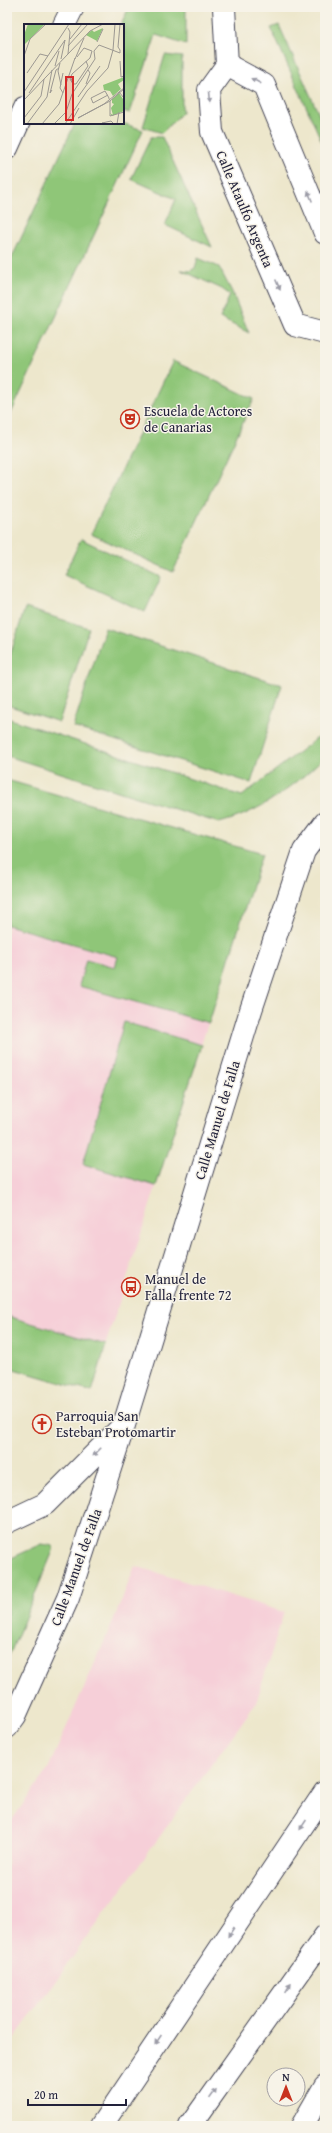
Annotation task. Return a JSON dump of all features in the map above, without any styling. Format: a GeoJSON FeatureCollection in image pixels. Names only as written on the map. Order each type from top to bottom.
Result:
{"type":"FeatureCollection","features":[{"type":"Feature","properties":{"kind":"main road"},"geometry":{"type":"LineString","coordinates":[[64,24],[73,7]]}},
{"type":"Feature","properties":{"kind":"main road"},"geometry":{"type":"LineString","coordinates":[[224,7],[227,66],[264,85],[325,232]]}},
{"type":"Feature","properties":{"kind":"main road","name":"Calle Ataulfo Argenta"},"geometry":{"type":"LineString","coordinates":[[227,66],[208,90],[212,132],[295,325],[325,333]]}},
{"type":"Feature","properties":{"kind":"main road"},"geometry":{"type":"LineString","coordinates":[[7,148],[24,110]]}},
{"type":"Feature","properties":{"kind":"main road","name":"Calle Manuel de Falla"},"geometry":{"type":"LineString","coordinates":[[7,1727],[15,1716],[68,1598],[124,1425],[251,1010],[301,858],[304,851],[325,823]]}},
{"type":"Feature","properties":{"kind":"main road","name":"Calle Manuel de Falla"},"geometry":{"type":"LineString","coordinates":[[7,1522],[45,1504],[124,1425]]}},
{"type":"Feature","properties":{"kind":"main road"},"geometry":{"type":"LineString","coordinates":[[101,2126],[325,1792]]}},
{"type":"Feature","properties":{"kind":"main road"},"geometry":{"type":"LineString","coordinates":[[190,2126],[325,1936]]}},
{"type":"Feature","properties":{"kind":"main road"},"geometry":{"type":"LineString","coordinates":[[302,2126],[325,2086]]}},
{"type":"Feature","properties":{"kind":"shaded area"},"geometry":{"type":"Polygon","coordinates":[[[7,780],[262,854],[96,1375],[7,1349],[7,780]]]}},
{"type":"Feature","properties":{"kind":"shaded area"},"geometry":{"type":"Polygon","coordinates":[[[135,1566],[284,1612],[256,1703],[8,2047],[7,1827],[48,1769],[113,1622],[135,1566]]]}},
{"type":"Feature","properties":{"kind":"green space"},"geometry":{"type":"Polygon","coordinates":[[[129,7],[186,7],[186,45],[156,35],[130,113],[124,111],[124,24],[121,24],[129,7]]]}},
{"type":"Feature","properties":{"kind":"green space"},"geometry":{"type":"Polygon","coordinates":[[[279,25],[325,128],[325,141],[322,142],[271,28],[279,25]]]}},
{"type":"Feature","properties":{"kind":"green space"},"geometry":{"type":"Polygon","coordinates":[[[165,55],[182,57],[182,113],[162,133],[143,127],[165,55]]]}},
{"type":"Feature","properties":{"kind":"green space"},"geometry":{"type":"Polygon","coordinates":[[[75,124],[124,124],[143,130],[7,422],[7,268],[75,124]]]}},
{"type":"Feature","properties":{"kind":"green space"},"geometry":{"type":"Polygon","coordinates":[[[151,137],[162,137],[212,247],[165,225],[176,199],[131,179],[151,137]]]}},
{"type":"Feature","properties":{"kind":"green space"},"geometry":{"type":"Polygon","coordinates":[[[198,258],[219,267],[232,292],[249,333],[220,318],[230,295],[222,289],[181,270],[190,271],[195,268],[198,258]]]}},
{"type":"Feature","properties":{"kind":"green space"},"geometry":{"type":"Polygon","coordinates":[[[173,361],[254,399],[173,572],[91,534],[173,361]]]}},
{"type":"Feature","properties":{"kind":"green space"},"geometry":{"type":"Polygon","coordinates":[[[81,539],[161,577],[145,612],[64,575],[81,539]]]}},
{"type":"Feature","properties":{"kind":"green space"},"geometry":{"type":"Polygon","coordinates":[[[25,608],[89,628],[59,722],[7,705],[7,665],[25,608]]]}},
{"type":"Feature","properties":{"kind":"green space"},"geometry":{"type":"Polygon","coordinates":[[[105,628],[282,685],[251,783],[73,727],[105,628]]]}},
{"type":"Feature","properties":{"kind":"green space"},"geometry":{"type":"Polygon","coordinates":[[[7,718],[242,796],[325,732],[325,756],[302,778],[276,797],[248,813],[219,823],[7,756],[7,718]]]}},
{"type":"Feature","properties":{"kind":"green space"},"geometry":{"type":"Polygon","coordinates":[[[7,780],[262,854],[209,1023],[79,986],[86,959],[115,967],[118,957],[7,925],[7,780]]]}},
{"type":"Feature","properties":{"kind":"green space"},"geometry":{"type":"Polygon","coordinates":[[[124,1022],[202,1045],[156,1186],[83,1164],[124,1022]]]}},
{"type":"Feature","properties":{"kind":"green space"},"geometry":{"type":"Polygon","coordinates":[[[7,1316],[106,1345],[92,1392],[7,1367],[7,1316]]]}},
{"type":"Feature","properties":{"kind":"green space"},"geometry":{"type":"Polygon","coordinates":[[[42,1544],[53,1546],[53,1551],[7,1661],[7,1560],[42,1544]]]}},
{"type":"Feature","properties":{"kind":"place","name":"Escuela de Actores de Canarias"},"geometry":{"type":"Point","coordinates":[130,419]}},
{"type":"Feature","properties":{"kind":"place","name":"Manuel de Falla, frente 72"},"geometry":{"type":"Point","coordinates":[131,1287]}},
{"type":"Feature","properties":{"kind":"place","name":"Parroquia San Esteban Protomartir"},"geometry":{"type":"Point","coordinates":[42,1424]}}]}
